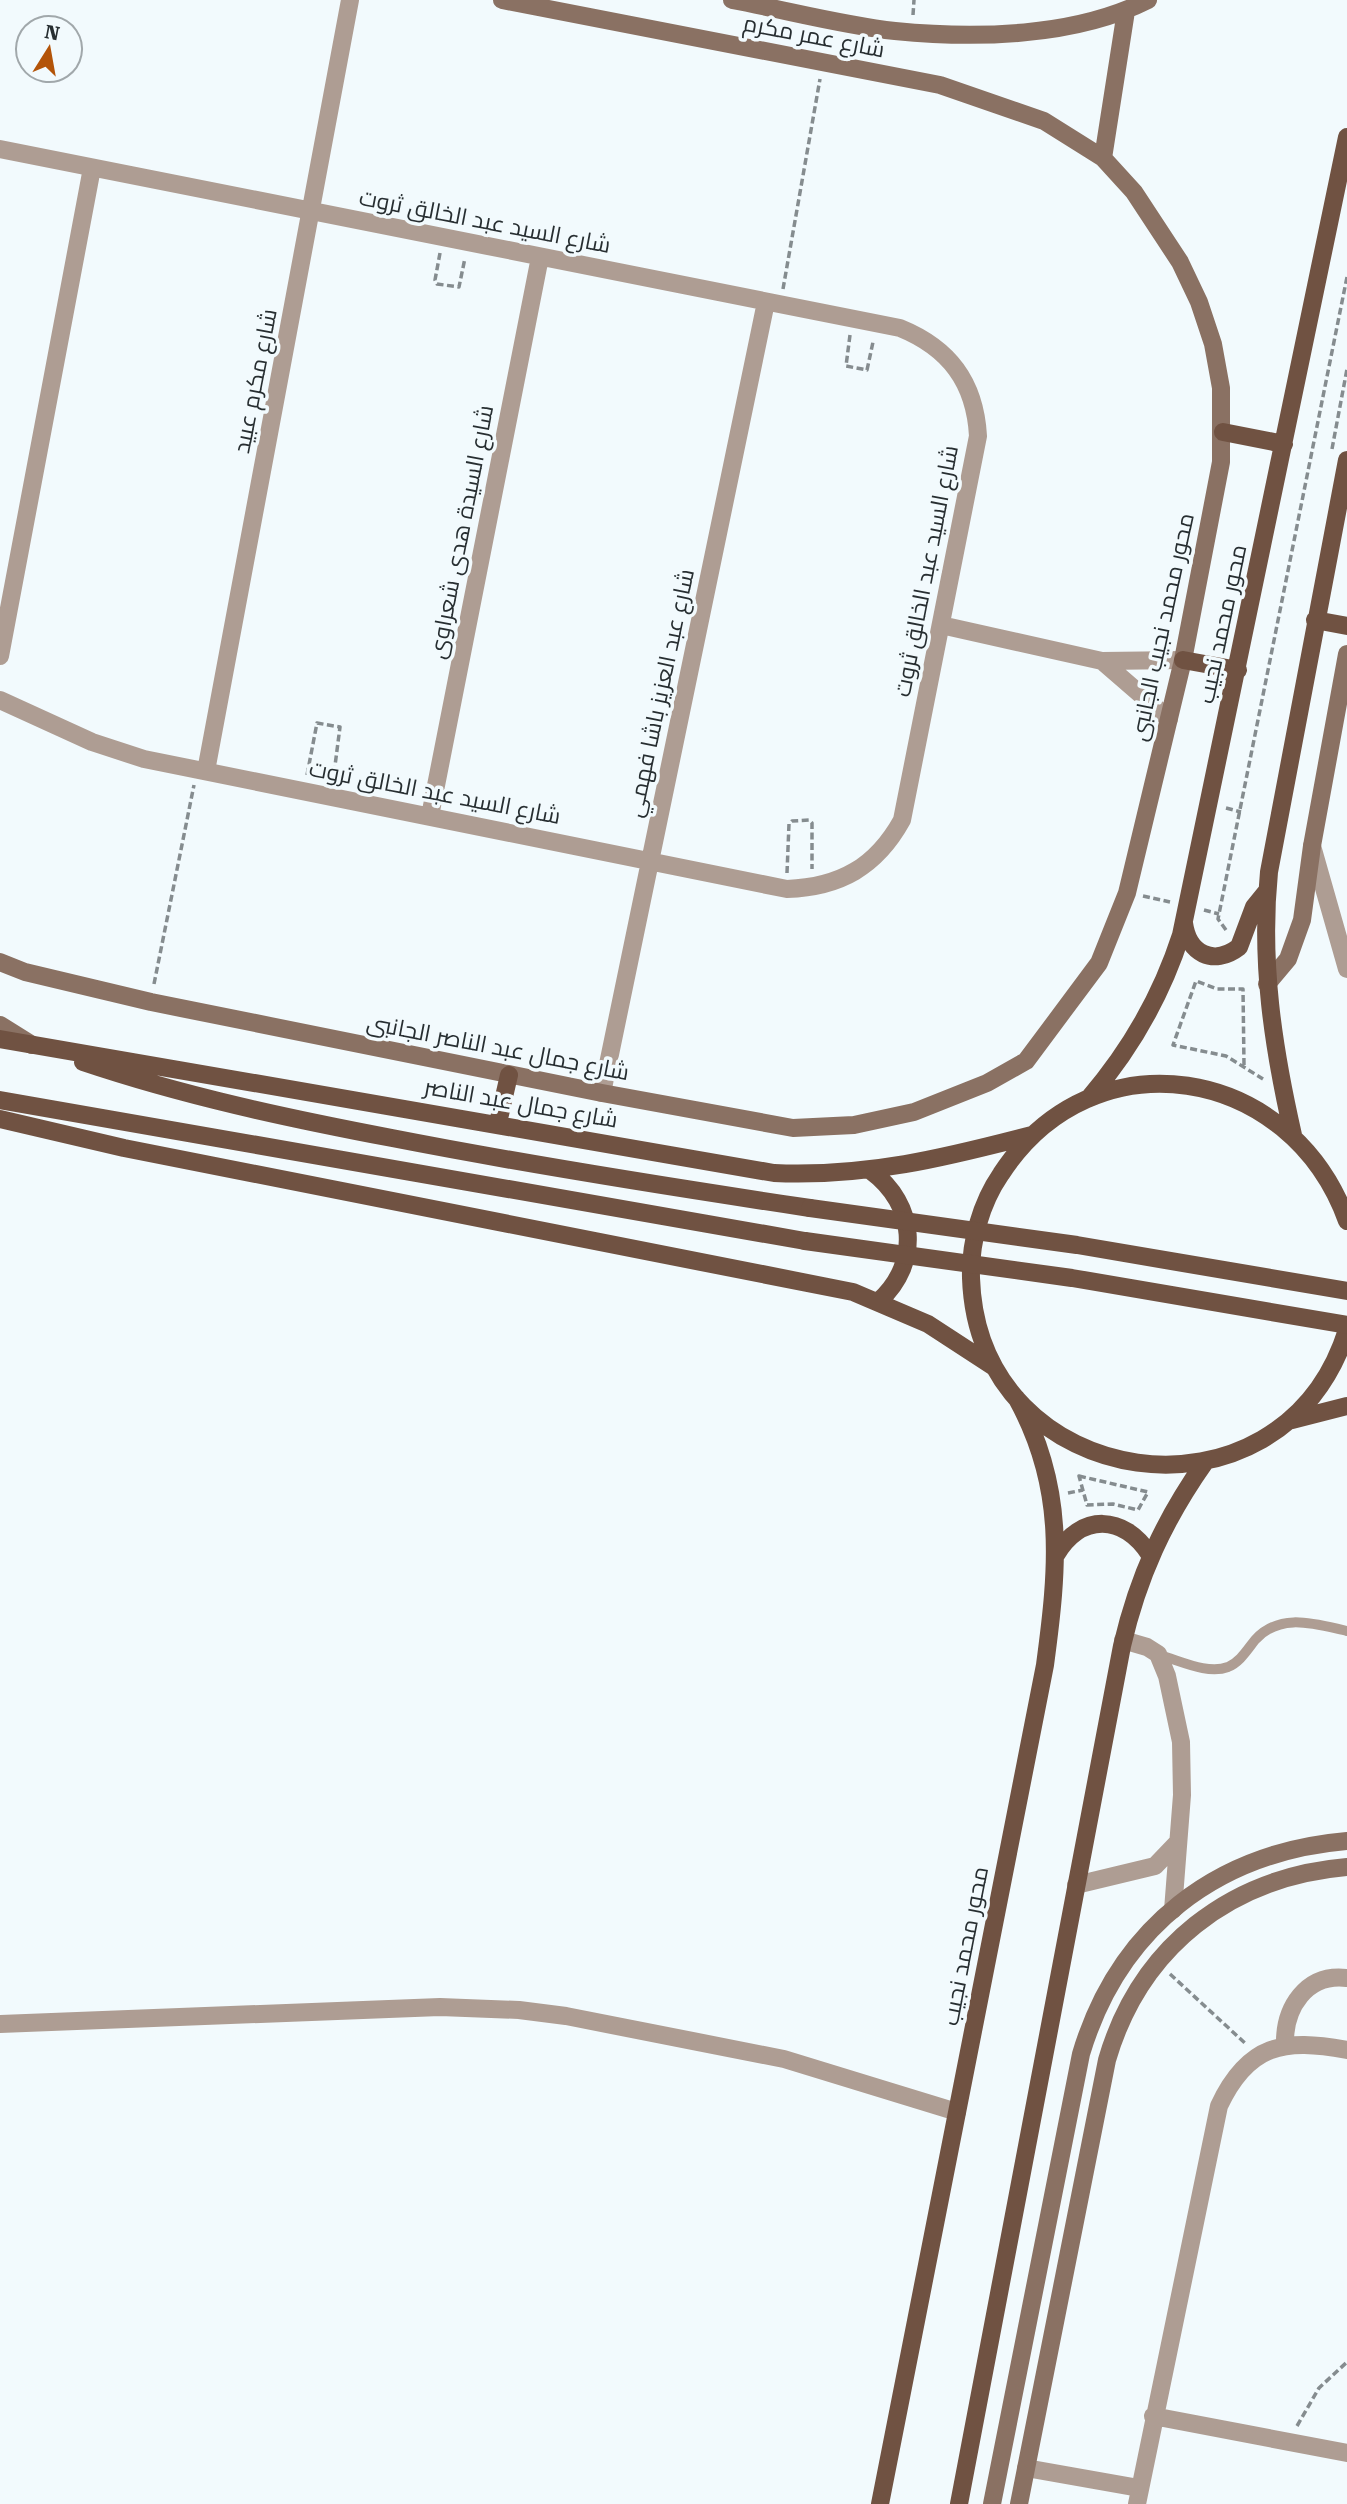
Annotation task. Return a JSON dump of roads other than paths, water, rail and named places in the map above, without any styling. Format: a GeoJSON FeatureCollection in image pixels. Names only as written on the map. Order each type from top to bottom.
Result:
{"type":"FeatureCollection","features":[{"type":"Feature","properties":{"kind":"main road","name":"محور محمد نجيب"},"geometry":{"type":"LineString","coordinates":[[1089,1098],[1123,1056],[1147,1019],[1172,962],[1185,923],[1347,137]]}},
{"type":"Feature","properties":{"kind":"main road"},"geometry":{"type":"LineString","coordinates":[[1223,432],[1284,444]]}},
{"type":"Feature","properties":{"kind":"main road"},"geometry":{"type":"LineString","coordinates":[[1293,1135],[1276,1055],[1267,984],[1264,922],[1267,891],[1315,620],[1339,458]]}},
{"type":"Feature","properties":{"kind":"main road"},"geometry":{"type":"LineString","coordinates":[[1315,620],[1347,626]]}},
{"type":"Feature","properties":{"kind":"main road"},"geometry":{"type":"LineString","coordinates":[[1183,660],[1238,670]]}},
{"type":"Feature","properties":{"kind":"main road"},"geometry":{"type":"LineString","coordinates":[[1185,923],[1186,936],[1196,951],[1213,958],[1222,957],[1239,947],[1254,907],[1267,891]]}},
{"type":"Feature","properties":{"kind":"main road","name":"شارع جمال عبد الناصر"},"geometry":{"type":"LineString","coordinates":[[0,1039],[498,1123],[742,1169],[807,1174],[871,1171],[934,1160],[1032,1135]]}},
{"type":"Feature","properties":{"kind":"main road"},"geometry":{"type":"LineString","coordinates":[[32,1045],[175,1090],[284,1117],[607,1177],[1077,1245],[1347,1291]]}},
{"type":"Feature","properties":{"kind":"main road"},"geometry":{"type":"LineString","coordinates":[[498,1123],[509,1074]]}},
{"type":"Feature","properties":{"kind":"main road"},"geometry":{"type":"LineString","coordinates":[[0,1100],[631,1213],[805,1241],[1072,1278],[1347,1328],[1328,1374],[1310,1399],[1288,1421],[1250,1446],[1205,1462],[1146,1466],[1117,1461],[1062,1438],[1017,1399],[995,1367],[974,1307],[973,1244],[993,1185],[1011,1158],[1032,1135],[1059,1114],[1089,1098],[1124,1087],[1160,1084],[1197,1087],[1265,1112],[1293,1135],[1318,1161],[1337,1193],[1347,1221]]}},
{"type":"Feature","properties":{"kind":"main road"},"geometry":{"type":"LineString","coordinates":[[0,1119],[124,1148],[853,1292],[928,1324],[995,1367]]}},
{"type":"Feature","properties":{"kind":"main road"},"geometry":{"type":"LineString","coordinates":[[871,1171],[891,1189],[899,1201],[905,1214],[909,1241],[904,1268],[889,1292],[879,1301]]}},
{"type":"Feature","properties":{"kind":"main road","name":"محور محمد نجيب"},"geometry":{"type":"LineString","coordinates":[[880,2504],[1045,1665],[1056,1556],[1055,1516],[1047,1470],[1030,1422],[1017,1399]]}},
{"type":"Feature","properties":{"kind":"main road"},"geometry":{"type":"LineString","coordinates":[[1288,1421],[1347,1406]]}},
{"type":"Feature","properties":{"kind":"main road"},"geometry":{"type":"LineString","coordinates":[[959,2504],[1123,1640],[1150,1555],[1165,1522],[1205,1462]]}},
{"type":"Feature","properties":{"kind":"main road"},"geometry":{"type":"LineString","coordinates":[[1056,1556],[1065,1541],[1078,1530],[1094,1524],[1111,1524],[1127,1530],[1141,1540],[1150,1555]]}},
{"type":"Feature","properties":{"kind":"street","name":"شارع مكرم عبيد"},"geometry":{"type":"LineString","coordinates":[[202,770],[312,211],[350,0]]}},
{"type":"Feature","properties":{"kind":"street","name":"شارع عمر مكرم"},"geometry":{"type":"LineString","coordinates":[[502,0],[940,85],[993,101],[1044,121],[1103,158]]}},
{"type":"Feature","properties":{"kind":"street","name":"شارع عمر مكرم"},"geometry":{"type":"LineString","coordinates":[[732,0],[892,31],[949,33],[1010,32],[1059,26],[1126,11]]}},
{"type":"Feature","properties":{"kind":"street"},"geometry":{"type":"LineString","coordinates":[[1103,158],[1126,11],[1148,0]]}},
{"type":"Feature","properties":{"kind":"street","name":"شارع السيد عبد الخالق ثروت"},"geometry":{"type":"LineString","coordinates":[[0,149],[876,323],[922,337],[942,351],[958,368],[970,389],[978,436],[902,820],[875,858],[836,882],[813,888],[787,889],[144,759],[92,742],[0,700]]}},
{"type":"Feature","properties":{"kind":"street","name":"محور محمد نجيب الجانبى"},"geometry":{"type":"LineString","coordinates":[[987,1083],[1026,1061],[1100,963],[1127,893],[1183,660],[1221,462],[1223,432],[1215,355],[1199,302],[1180,262],[1156,225],[1133,192],[1103,158]]}},
{"type":"Feature","properties":{"kind":"street"},"geometry":{"type":"LineString","coordinates":[[0,656],[92,168]]}},
{"type":"Feature","properties":{"kind":"street","name":"شارع السيدة هدى شعراوى"},"geometry":{"type":"LineString","coordinates":[[429,816],[540,257]]}},
{"type":"Feature","properties":{"kind":"street","name":"شارع عبد العزيز باشا فهمي"},"geometry":{"type":"LineString","coordinates":[[602,1093],[650,861],[773,303]]}},
{"type":"Feature","properties":{"kind":"street"},"geometry":{"type":"LineString","coordinates":[[940,625],[1102,661],[1183,660]]}},
{"type":"Feature","properties":{"kind":"street"},"geometry":{"type":"LineString","coordinates":[[1267,984],[1288,959],[1298,938],[1312,846],[1342,700],[1347,654]]}},
{"type":"Feature","properties":{"kind":"street"},"geometry":{"type":"LineString","coordinates":[[1102,661],[1169,719]]}},
{"type":"Feature","properties":{"kind":"street"},"geometry":{"type":"LineString","coordinates":[[1312,846],[1347,969]]}},
{"type":"Feature","properties":{"kind":"street","name":"شارع جمال عبد الناصر الجانبى"},"geometry":{"type":"LineString","coordinates":[[0,962],[24,972],[150,1002],[602,1093],[793,1128],[854,1125],[914,1112],[987,1083]]}},
{"type":"Feature","properties":{"kind":"street"},"geometry":{"type":"LineString","coordinates":[[0,1025],[32,1045]]}},
{"type":"Feature","properties":{"kind":"street"},"geometry":{"type":"LineString","coordinates":[[1123,1640],[1147,1647],[1158,1654],[1167,1675],[1181,1742],[1182,1795],[1173,1910]]}},
{"type":"Feature","properties":{"kind":"street"},"geometry":{"type":"LineString","coordinates":[[992,2504],[1081,2054],[1091,2022],[1116,1971],[1153,1925],[1199,1888],[1251,1861],[1307,1844],[1347,1840]]}},
{"type":"Feature","properties":{"kind":"street"},"geometry":{"type":"LineString","coordinates":[[1076,1885],[1154,1866],[1178,1842]]}},
{"type":"Feature","properties":{"kind":"street"},"geometry":{"type":"LineString","coordinates":[[1019,2504],[1107,2060],[1115,2032],[1139,1985],[1172,1944],[1213,1910],[1261,1885],[1312,1870],[1347,1867]]}},
{"type":"Feature","properties":{"kind":"street"},"geometry":{"type":"LineString","coordinates":[[1285,2045],[1284,2026],[1291,2007],[1303,1992],[1319,1981],[1347,1978]]}},
{"type":"Feature","properties":{"kind":"street"},"geometry":{"type":"LineString","coordinates":[[0,2024],[440,2007],[519,2010],[566,2016],[785,2059],[957,2112]]}},
{"type":"Feature","properties":{"kind":"street"},"geometry":{"type":"LineString","coordinates":[[1026,2468],[1138,2496],[1219,2106],[1231,2081],[1249,2061],[1259,2056],[1285,2045],[1298,2043],[1347,2050]]}},
{"type":"Feature","properties":{"kind":"street"},"geometry":{"type":"LineString","coordinates":[[1153,2416],[1347,2453]]}},
{"type":"Feature","properties":{"kind":"lane"},"geometry":{"type":"LineString","coordinates":[[1158,1654],[1213,1669],[1227,1667],[1240,1659],[1260,1634],[1275,1625],[1292,1621],[1347,1631]]}}]}
